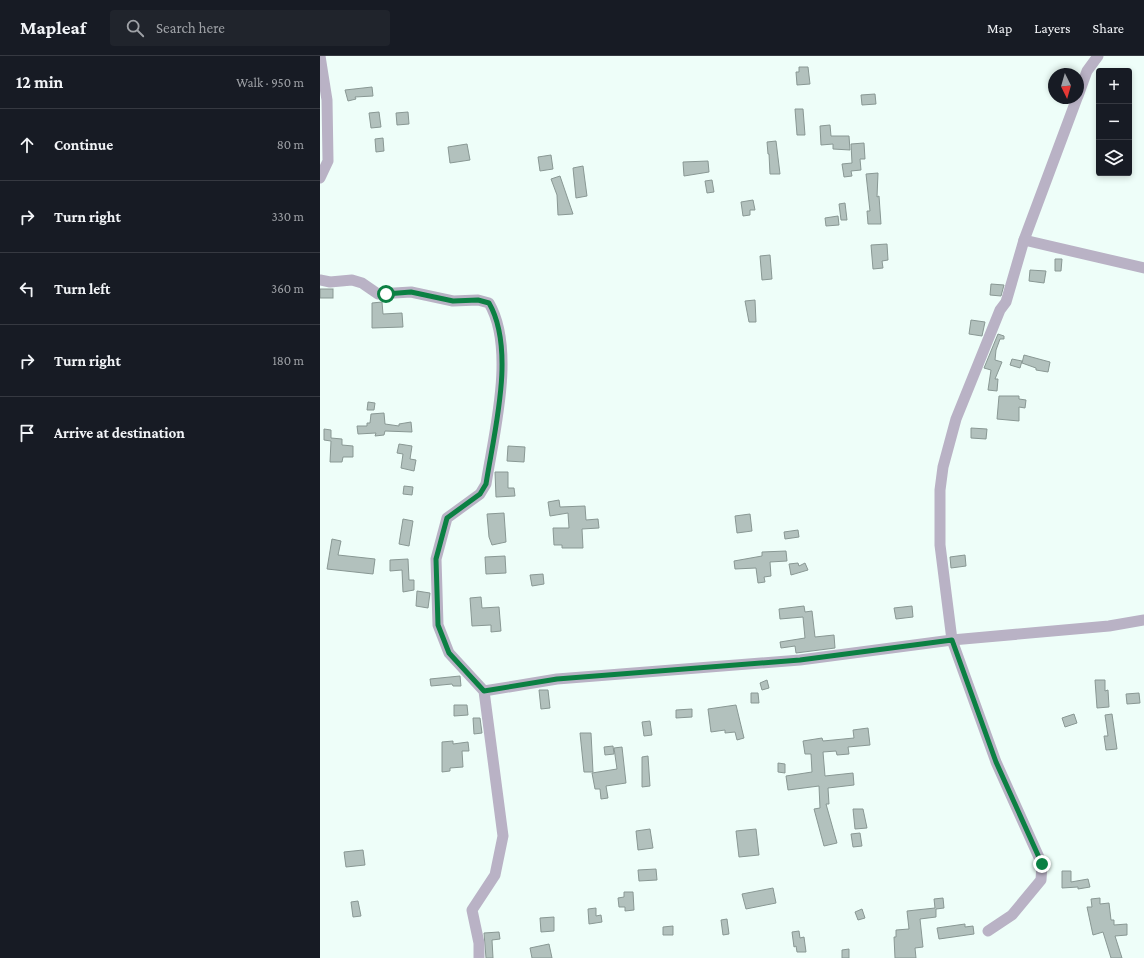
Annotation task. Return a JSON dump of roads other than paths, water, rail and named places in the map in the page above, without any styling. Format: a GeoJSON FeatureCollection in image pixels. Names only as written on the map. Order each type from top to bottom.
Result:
{"type":"FeatureCollection","features":[{"type":"Feature","properties":{"kind":"street"},"geometry":{"type":"LineString","coordinates":[[320,56],[327,100],[328,160],[320,178]]}},
{"type":"Feature","properties":{"kind":"street"},"geometry":{"type":"LineString","coordinates":[[1084,80],[1087,71],[1098,56]]}},
{"type":"Feature","properties":{"kind":"street"},"geometry":{"type":"LineString","coordinates":[[988,930],[1012,915],[1041,880],[1042,864],[996,762],[952,640],[940,545],[940,490],[943,466],[956,419],[1000,310],[1006,302],[1024,240],[1075,104]]}},
{"type":"Feature","properties":{"kind":"street"},"geometry":{"type":"LineString","coordinates":[[1024,240],[1144,268]]}},
{"type":"Feature","properties":{"kind":"street"},"geometry":{"type":"LineString","coordinates":[[320,280],[330,282],[352,280],[362,283],[378,294],[411,292],[453,301],[478,300],[489,303],[493,310],[500,334],[503,373],[486,484],[480,494],[447,518],[436,559],[438,625],[449,653],[484,691],[503,836],[495,875],[472,910],[479,944],[479,958]]}},
{"type":"Feature","properties":{"kind":"street"},"geometry":{"type":"LineString","coordinates":[[484,691],[557,679],[800,660],[952,640],[1109,626],[1144,620]]}}]}
